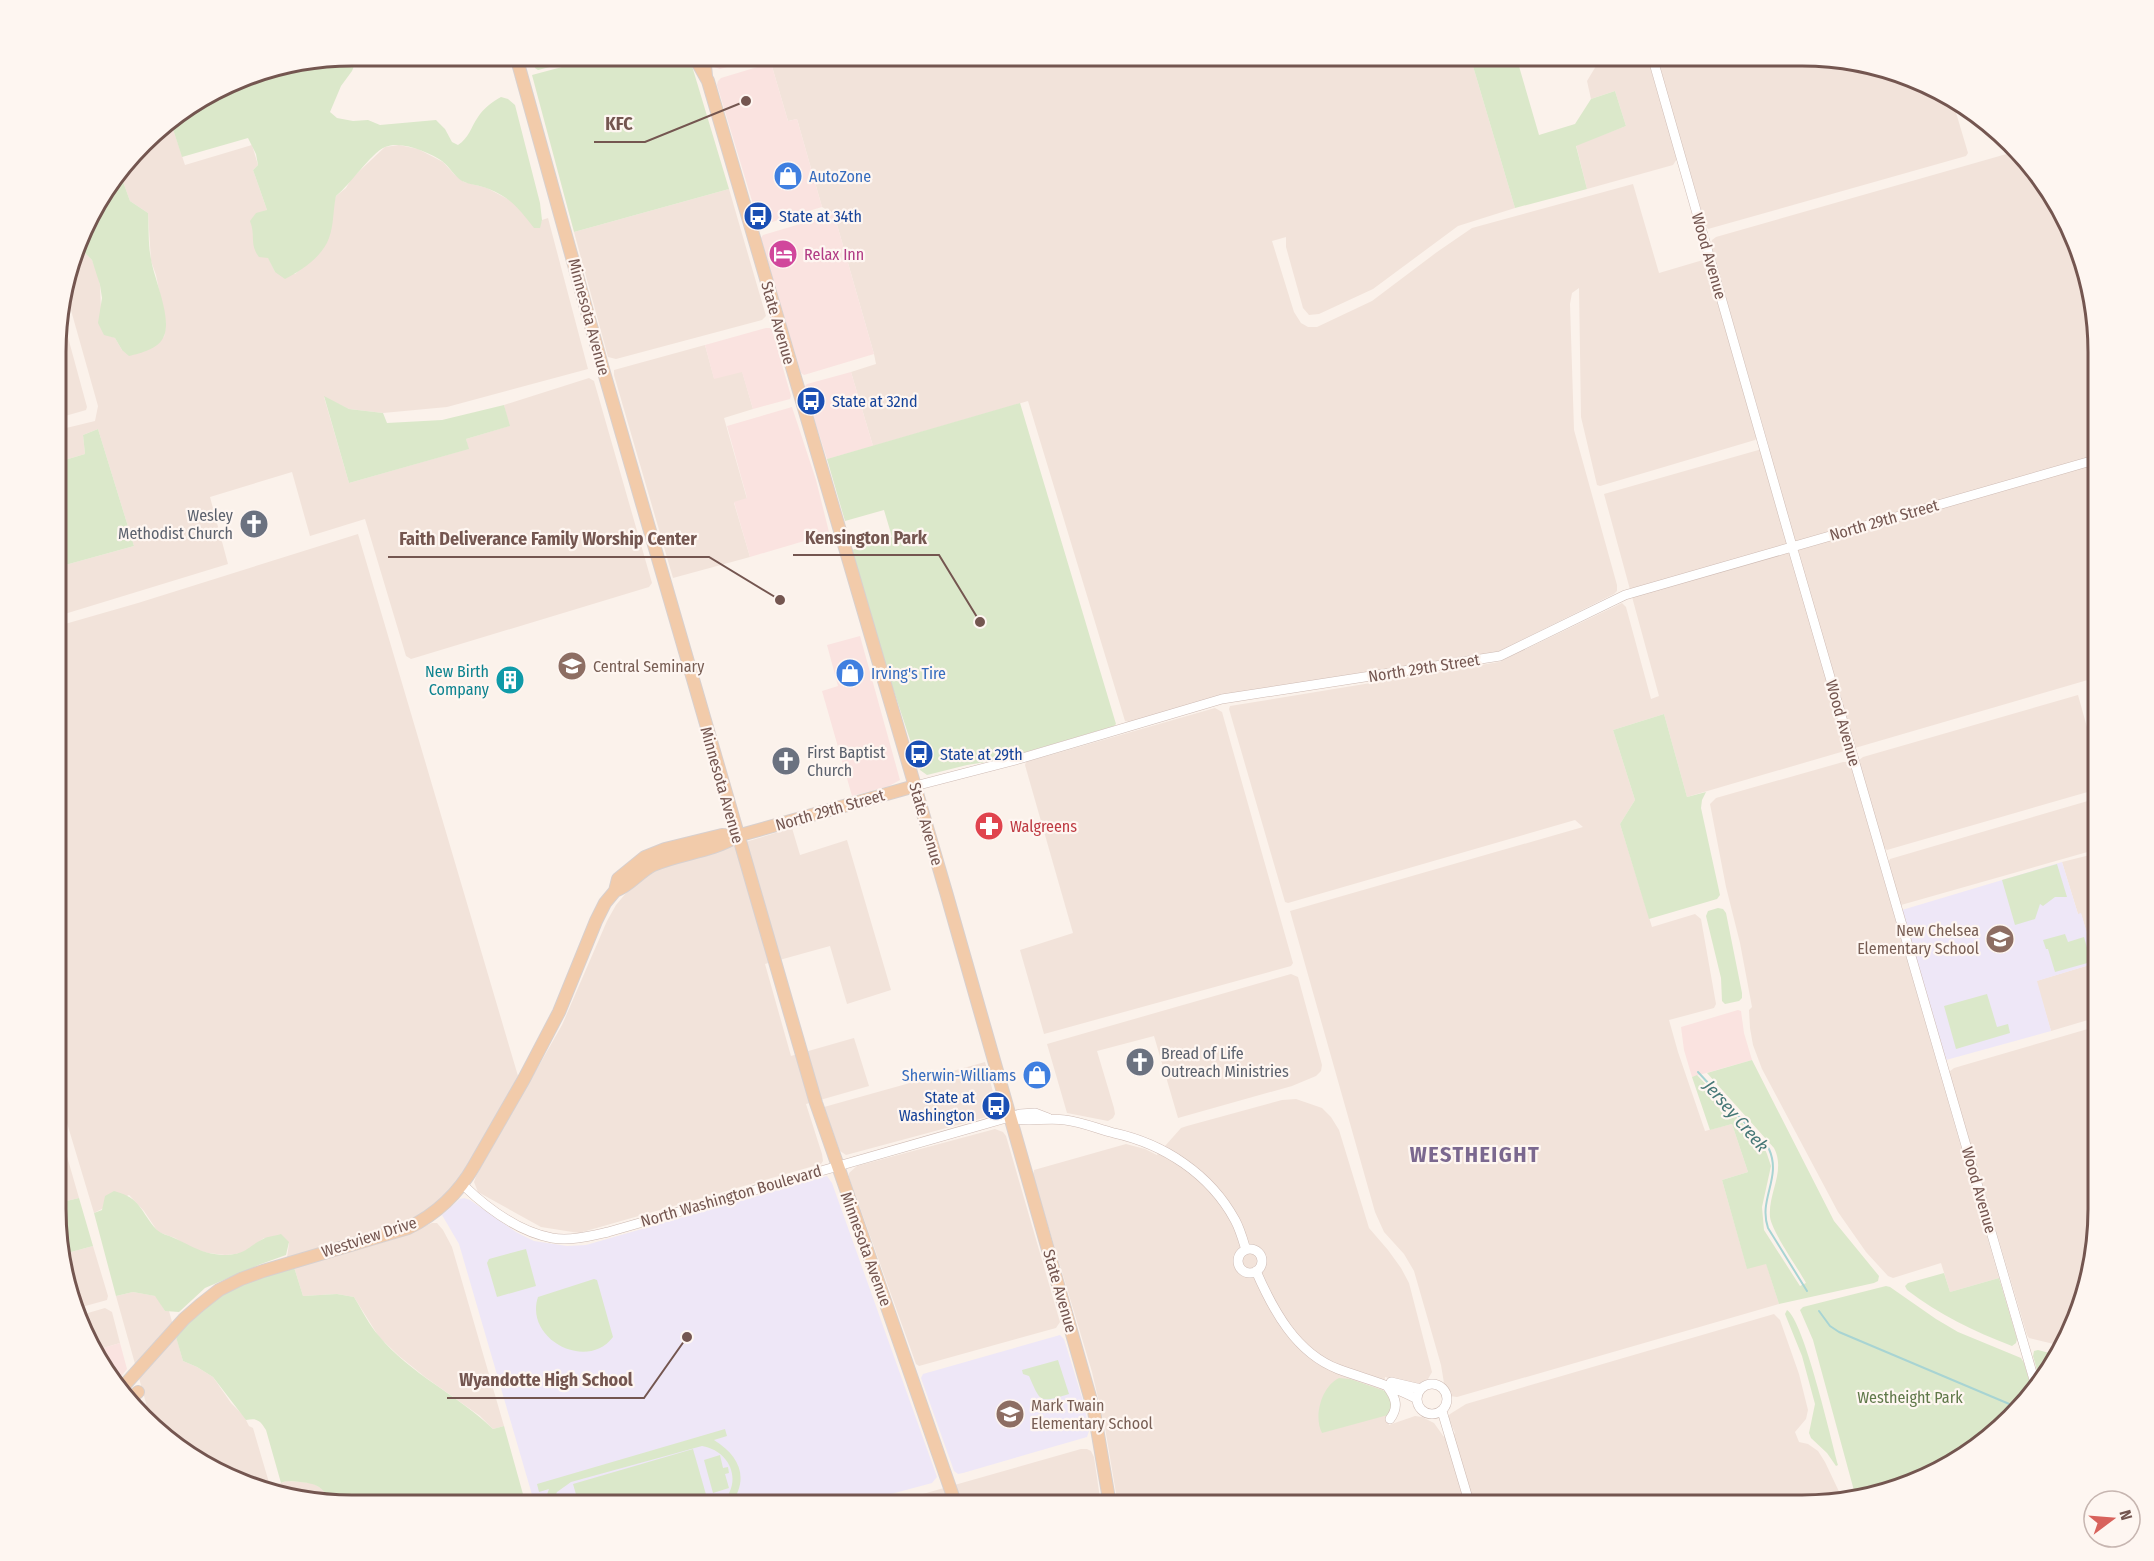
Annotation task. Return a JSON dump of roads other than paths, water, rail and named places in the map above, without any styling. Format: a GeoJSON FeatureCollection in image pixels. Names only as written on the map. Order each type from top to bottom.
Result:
{"type":"FeatureCollection","features":[{"type":"Feature","properties":{"kind":"main road","name":"Minnesota Avenue"},"geometry":{"type":"LineString","coordinates":[[519,66],[606,379],[816,1103],[952,1495]]}},
{"type":"Feature","properties":{"kind":"main road","name":"State Avenue"},"geometry":{"type":"LineString","coordinates":[[700,66],[706,77]]}},
{"type":"Feature","properties":{"kind":"main road","name":"State Avenue"},"geometry":{"type":"LineString","coordinates":[[705,66],[706,77],[915,786],[1094,1411],[1108,1495]]}},
{"type":"Feature","properties":{"kind":"main road","name":"North 29th Street"},"geometry":{"type":"LineString","coordinates":[[737,836],[915,786]]}},
{"type":"Feature","properties":{"kind":"main road","name":"Westview Drive"},"geometry":{"type":"LineString","coordinates":[[126,1384],[184,1319],[219,1290],[263,1271],[408,1228],[435,1212],[451,1199],[463,1185],[551,1028],[605,903],[615,891],[650,867],[724,844],[737,836]]}},
{"type":"Feature","properties":{"kind":"street","name":"Wood Avenue"},"geometry":{"type":"LineString","coordinates":[[1655,66],[2033,1377]]}},
{"type":"Feature","properties":{"kind":"street","name":"North 29th Street"},"geometry":{"type":"LineString","coordinates":[[915,786],[997,765],[1222,699],[1500,656],[1625,595],[2088,462]]}},
{"type":"Feature","properties":{"kind":"street","name":"North Washington Boulevard"},"geometry":{"type":"LineString","coordinates":[[463,1185],[492,1209],[534,1233],[553,1238],[573,1239],[608,1232],[837,1165],[1010,1118],[1021,1121],[1048,1118],[1079,1122],[1124,1134],[1157,1147],[1188,1167],[1207,1182],[1221,1198],[1236,1222],[1246,1250]]}},
{"type":"Feature","properties":{"kind":"street"},"geometry":{"type":"LineString","coordinates":[[1246,1250],[1257,1252],[1262,1258],[1261,1266],[1256,1271],[1245,1271],[1239,1266],[1240,1255],[1246,1250]]}},
{"type":"Feature","properties":{"kind":"street"},"geometry":{"type":"LineString","coordinates":[[1256,1271],[1275,1311],[1290,1332],[1311,1353],[1337,1368],[1384,1384],[1394,1396],[1396,1406],[1390,1419]]}},
{"type":"Feature","properties":{"kind":"street"},"geometry":{"type":"LineString","coordinates":[[1384,1384],[1389,1381],[1419,1394]]}},
{"type":"Feature","properties":{"kind":"street"},"geometry":{"type":"LineString","coordinates":[[1419,1394],[1433,1384],[1443,1390],[1447,1401],[1442,1411],[1467,1495]]}},
{"type":"Feature","properties":{"kind":"street"},"geometry":{"type":"LineString","coordinates":[[1419,1394],[1421,1410],[1432,1414],[1451,1440]]}},
{"type":"Feature","properties":{"kind":"street"},"geometry":{"type":"LineString","coordinates":[[1432,1414],[1442,1411]]}},
{"type":"Feature","properties":{"kind":"waterway","name":"Jersey Creek"},"geometry":{"type":"LineString","coordinates":[[1698,1072],[1769,1149],[1773,1170],[1766,1208],[1768,1228],[1807,1291]]}},
{"type":"Feature","properties":{"kind":"waterway","name":"Jersey Creek"},"geometry":{"type":"LineString","coordinates":[[1819,1311],[1830,1326],[1839,1332],[2010,1405]]}},
{"type":"Feature","properties":{"kind":"place","name":"KFC"},"geometry":{"type":"Point","coordinates":[746,101]}},
{"type":"Feature","properties":{"kind":"place","name":"AutoZone"},"geometry":{"type":"Point","coordinates":[788,176]}},
{"type":"Feature","properties":{"kind":"place","name":"State at 34th"},"geometry":{"type":"Point","coordinates":[758,216]}},
{"type":"Feature","properties":{"kind":"place","name":"Relax Inn"},"geometry":{"type":"Point","coordinates":[783,254]}},
{"type":"Feature","properties":{"kind":"place","name":"State at 32nd"},"geometry":{"type":"Point","coordinates":[811,401]}},
{"type":"Feature","properties":{"kind":"place","name":"Wesley Methodist Church"},"geometry":{"type":"Point","coordinates":[254,524]}},
{"type":"Feature","properties":{"kind":"place","name":"Faith Deliverance Family Worship Center"},"geometry":{"type":"Point","coordinates":[780,600]}},
{"type":"Feature","properties":{"kind":"place","name":"Kensington Park"},"geometry":{"type":"Point","coordinates":[980,622]}},
{"type":"Feature","properties":{"kind":"place","name":"Central Seminary"},"geometry":{"type":"Point","coordinates":[572,666]}},
{"type":"Feature","properties":{"kind":"place","name":"Irving's Tire"},"geometry":{"type":"Point","coordinates":[850,673]}},
{"type":"Feature","properties":{"kind":"place","name":"New Birth Company"},"geometry":{"type":"Point","coordinates":[510,680]}},
{"type":"Feature","properties":{"kind":"place","name":"State at 29th"},"geometry":{"type":"Point","coordinates":[919,754]}},
{"type":"Feature","properties":{"kind":"place","name":"First Baptist Church"},"geometry":{"type":"Point","coordinates":[786,761]}},
{"type":"Feature","properties":{"kind":"place","name":"Walgreens"},"geometry":{"type":"Point","coordinates":[989,826]}},
{"type":"Feature","properties":{"kind":"place","name":"New Chelsea Elementary School"},"geometry":{"type":"Point","coordinates":[2000,939]}},
{"type":"Feature","properties":{"kind":"place","name":"Bread of Life Outreach Ministries"},"geometry":{"type":"Point","coordinates":[1140,1062]}},
{"type":"Feature","properties":{"kind":"place","name":"Sherwin-Williams"},"geometry":{"type":"Point","coordinates":[1037,1075]}},
{"type":"Feature","properties":{"kind":"place","name":"State at Washington"},"geometry":{"type":"Point","coordinates":[996,1106]}},
{"type":"Feature","properties":{"kind":"place","name":"Wyandotte High School"},"geometry":{"type":"Point","coordinates":[687,1337]}},
{"type":"Feature","properties":{"kind":"place","name":"Mark Twain Elementary School"},"geometry":{"type":"Point","coordinates":[1010,1414]}},
{"type":"Feature","properties":{"kind":"district","name":"WESTHEIGHT"},"geometry":{"type":"Point","coordinates":[1475,1154]}},
{"type":"Feature","properties":{"kind":"park label","name":"Westheight Park"},"geometry":{"type":"Point","coordinates":[1910,1397]}}]}
